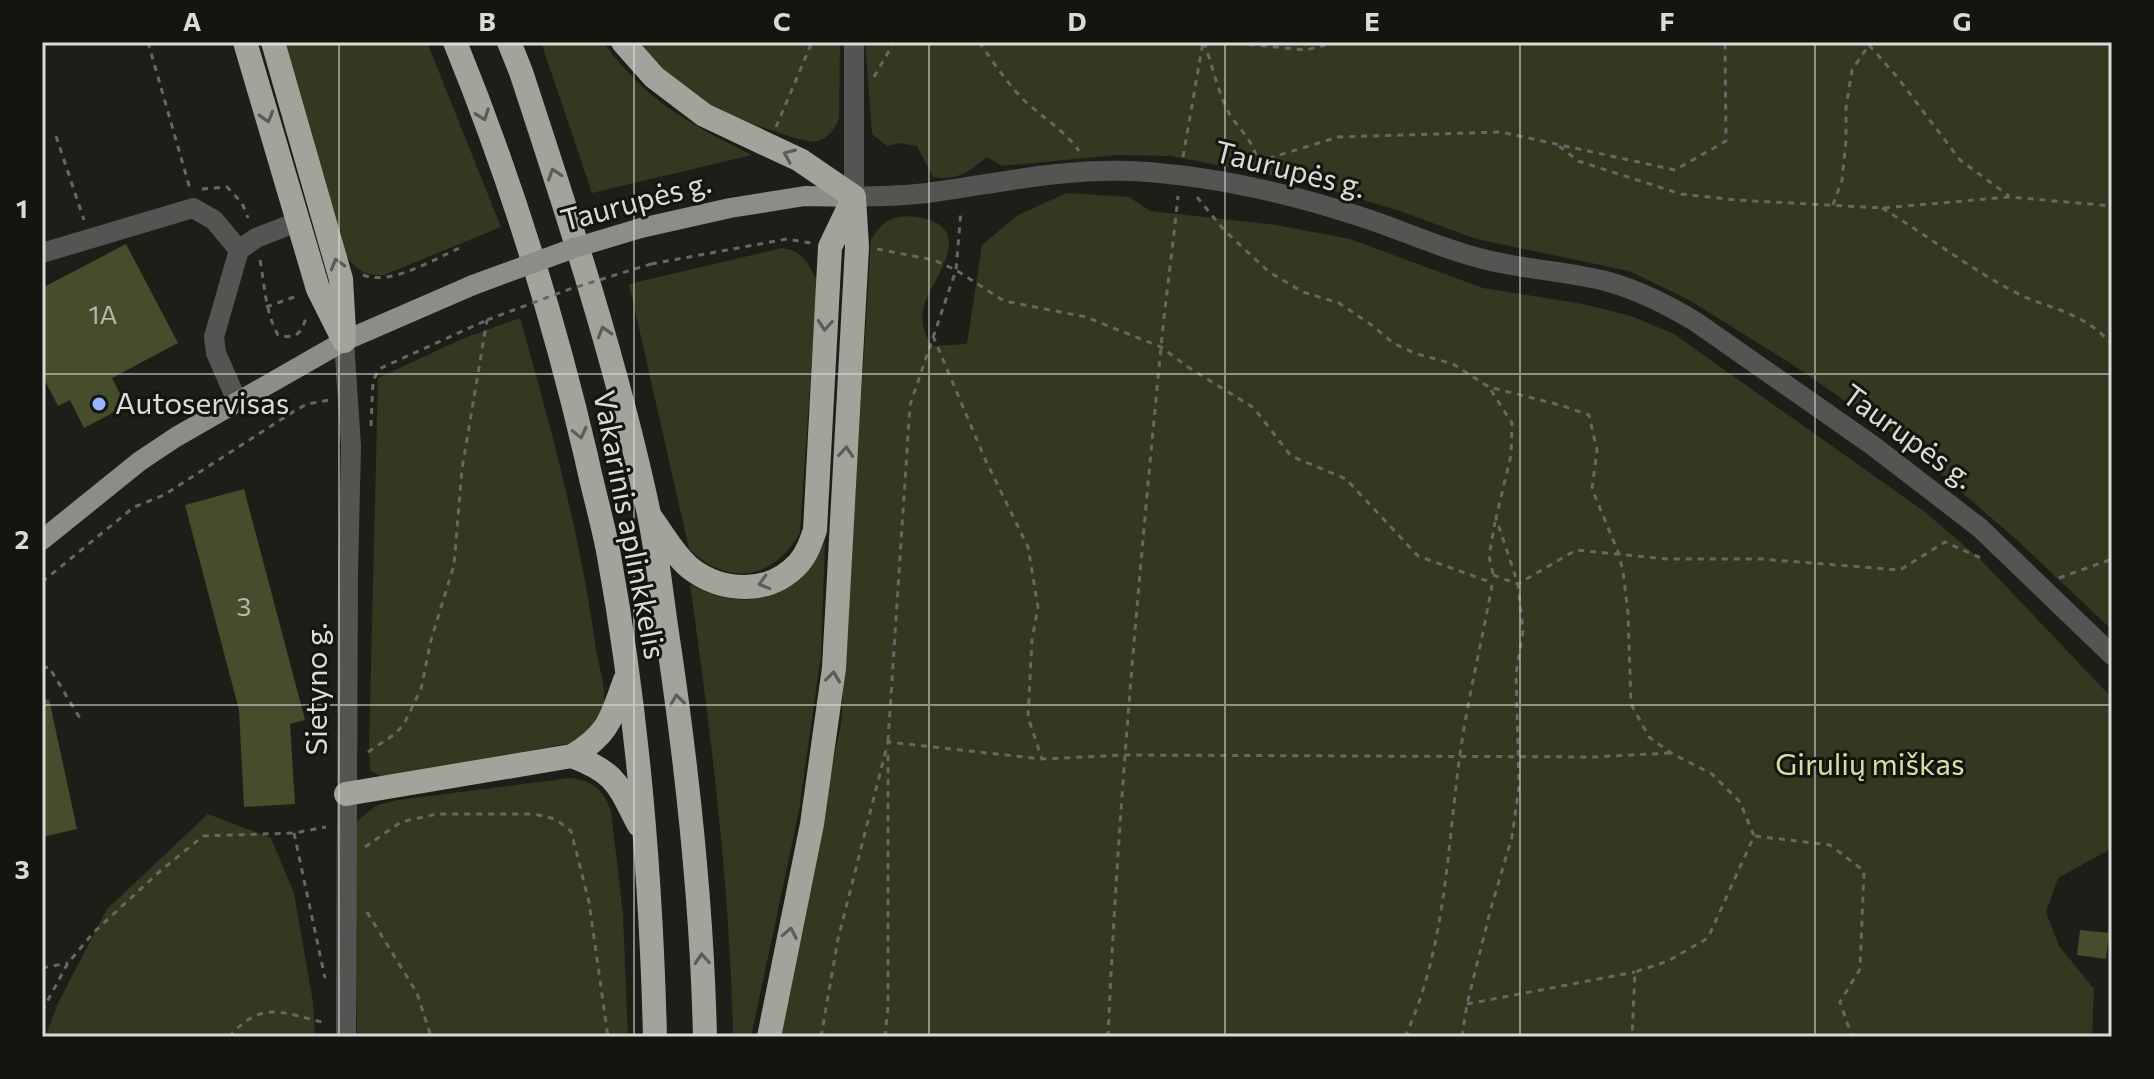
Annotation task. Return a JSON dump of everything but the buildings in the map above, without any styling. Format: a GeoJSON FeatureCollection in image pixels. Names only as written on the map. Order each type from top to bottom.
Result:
{"type":"FeatureCollection","features":[{"type":"Feature","properties":{"kind":"highway"},"geometry":{"type":"LineString","coordinates":[[245,42],[318,289],[344,341]]}},
{"type":"Feature","properties":{"kind":"highway"},"geometry":{"type":"LineString","coordinates":[[273,42],[341,279],[344,341]]}},
{"type":"Feature","properties":{"kind":"highway","name":"Vakarinis aplinkkelis"},"geometry":{"type":"LineString","coordinates":[[455,42],[520,217],[563,357],[609,555],[646,838],[655,1037]]}},
{"type":"Feature","properties":{"kind":"highway","name":"Vakarinis aplinkkelis"},"geometry":{"type":"LineString","coordinates":[[509,42],[587,274],[650,516],[687,771],[705,1037]]}},
{"type":"Feature","properties":{"kind":"highway"},"geometry":{"type":"LineString","coordinates":[[623,42],[654,77],[679,99],[714,121],[800,160],[854,197]]}},
{"type":"Feature","properties":{"kind":"highway"},"geometry":{"type":"LineString","coordinates":[[650,516],[687,566],[713,582],[745,588],[776,581],[800,562],[815,530],[830,247],[854,197]]}},
{"type":"Feature","properties":{"kind":"highway"},"geometry":{"type":"LineString","coordinates":[[769,1037],[812,824],[834,668],[857,247],[854,197]]}},
{"type":"Feature","properties":{"kind":"highway"},"geometry":{"type":"LineString","coordinates":[[346,794],[572,756],[603,734],[627,675]]}},
{"type":"Feature","properties":{"kind":"highway"},"geometry":{"type":"LineString","coordinates":[[572,756],[599,766],[617,783],[646,838]]}},
{"type":"Feature","properties":{"kind":"main road","name":"Taurupės g."},"geometry":{"type":"LineString","coordinates":[[42,540],[140,461],[237,401],[344,341],[473,285],[574,248],[641,228],[730,208],[805,196],[854,197]]}},
{"type":"Feature","properties":{"kind":"street"},"geometry":{"type":"LineString","coordinates":[[854,42],[854,197]]}},
{"type":"Feature","properties":{"kind":"street","name":"Taurupės g."},"geometry":{"type":"LineString","coordinates":[[854,197],[927,193],[1092,171],[1180,175],[1249,187],[1354,214],[1513,267],[1606,281],[1666,304],[1927,486],[1980,528],[2112,655]]}},
{"type":"Feature","properties":{"kind":"street"},"geometry":{"type":"LineString","coordinates":[[42,253],[193,208],[214,220],[239,250]]}},
{"type":"Feature","properties":{"kind":"street"},"geometry":{"type":"LineString","coordinates":[[237,401],[216,353],[214,337],[239,250],[256,238],[297,222]]}},
{"type":"Feature","properties":{"kind":"street","name":"Sietyno g."},"geometry":{"type":"LineString","coordinates":[[344,341],[351,446],[346,1032]]}},
{"type":"Feature","properties":{"kind":"path"},"geometry":{"type":"LineString","coordinates":[[148,42],[188,179],[193,208]]}},
{"type":"Feature","properties":{"kind":"path"},"geometry":{"type":"LineString","coordinates":[[768,146],[812,42]]}},
{"type":"Feature","properties":{"kind":"path"},"geometry":{"type":"LineString","coordinates":[[979,42],[1005,79],[1027,102],[1066,133],[1092,171]]}},
{"type":"Feature","properties":{"kind":"path"},"geometry":{"type":"LineString","coordinates":[[1204,42],[1229,113],[1252,147],[1257,162],[1249,187]]}},
{"type":"Feature","properties":{"kind":"path"},"geometry":{"type":"LineString","coordinates":[[1108,1037],[1125,755],[1161,347],[1180,175],[1204,42]]}},
{"type":"Feature","properties":{"kind":"path"},"geometry":{"type":"LineString","coordinates":[[1225,42],[1306,50],[1337,42]]}},
{"type":"Feature","properties":{"kind":"path"},"geometry":{"type":"LineString","coordinates":[[1257,162],[1338,137],[1501,132],[1675,170],[1726,141],[1725,42]]}},
{"type":"Feature","properties":{"kind":"path"},"geometry":{"type":"LineString","coordinates":[[1833,205],[1842,180],[1846,108],[1852,70],[1868,43],[1960,160],[2010,197]]}},
{"type":"Feature","properties":{"kind":"path"},"geometry":{"type":"LineString","coordinates":[[56,136],[90,238]]}},
{"type":"Feature","properties":{"kind":"path"},"geometry":{"type":"LineString","coordinates":[[1556,144],[1578,161],[1681,194],[1882,208],[2010,197],[2112,206]]}},
{"type":"Feature","properties":{"kind":"path"},"geometry":{"type":"LineString","coordinates":[[1180,175],[1224,230],[1269,272],[1303,292],[1339,303],[1393,343],[1414,353],[1453,364],[1489,387],[1589,415],[1597,450],[1592,489],[1619,554],[1628,613],[1631,704],[1649,737],[1671,753],[1712,774],[1740,802],[1754,836],[1708,938],[1668,961],[1635,972],[1467,1004]]}},
{"type":"Feature","properties":{"kind":"path"},"geometry":{"type":"LineString","coordinates":[[885,1037],[888,1006],[888,742],[910,405],[956,270],[963,186]]}},
{"type":"Feature","properties":{"kind":"path"},"geometry":{"type":"LineString","coordinates":[[1882,208],[2012,291],[2064,310],[2096,327],[2112,344]]}},
{"type":"Feature","properties":{"kind":"path"},"geometry":{"type":"LineString","coordinates":[[373,381],[379,369],[487,320],[570,289],[651,264],[787,239],[830,247]]}},
{"type":"Feature","properties":{"kind":"path"},"geometry":{"type":"LineString","coordinates":[[857,247],[925,257],[956,270],[1004,301],[1086,317],[1161,347],[1254,408],[1291,456],[1346,479],[1418,556],[1493,583]]}},
{"type":"Feature","properties":{"kind":"path"},"geometry":{"type":"LineString","coordinates":[[355,272],[373,279],[397,275],[460,248]]}},
{"type":"Feature","properties":{"kind":"path"},"geometry":{"type":"LineString","coordinates":[[266,307],[303,294]]}},
{"type":"Feature","properties":{"kind":"path"},"geometry":{"type":"LineString","coordinates":[[290,338],[304,325],[307,314],[305,304]]}},
{"type":"Feature","properties":{"kind":"path"},"geometry":{"type":"LineString","coordinates":[[366,753],[404,724],[421,689],[431,640],[454,565],[462,469],[487,320]]}},
{"type":"Feature","properties":{"kind":"path"},"geometry":{"type":"LineString","coordinates":[[933,336],[985,459],[1028,547],[1038,607],[1032,640],[1028,717],[1042,759]]}},
{"type":"Feature","properties":{"kind":"path"},"geometry":{"type":"LineString","coordinates":[[1405,1037],[1414,1017],[1440,928],[1468,699],[1493,583],[1489,556],[1511,455],[1512,423],[1489,387]]}},
{"type":"Feature","properties":{"kind":"path"},"geometry":{"type":"LineString","coordinates":[[42,582],[134,507],[164,495],[296,410],[307,404],[323,403]]}},
{"type":"Feature","properties":{"kind":"path"},"geometry":{"type":"LineString","coordinates":[[1462,1037],[1491,908],[1512,837],[1519,786],[1516,674],[1523,631],[1518,584],[1496,518]]}},
{"type":"Feature","properties":{"kind":"path"},"geometry":{"type":"LineString","coordinates":[[1518,584],[1576,550],[1667,559],[1761,559],[1900,570],[1945,542],[1986,560]]}},
{"type":"Feature","properties":{"kind":"path"},"geometry":{"type":"LineString","coordinates":[[2041,586],[2112,559]]}},
{"type":"Feature","properties":{"kind":"path"},"geometry":{"type":"LineString","coordinates":[[1493,575],[1518,584]]}},
{"type":"Feature","properties":{"kind":"path"},"geometry":{"type":"LineString","coordinates":[[42,668],[49,667],[81,720]]}},
{"type":"Feature","properties":{"kind":"path"},"geometry":{"type":"LineString","coordinates":[[888,742],[1042,759],[1125,755],[1592,757],[1671,753]]}},
{"type":"Feature","properties":{"kind":"path"},"geometry":{"type":"LineString","coordinates":[[821,1037],[838,939],[888,742]]}},
{"type":"Feature","properties":{"kind":"path"},"geometry":{"type":"LineString","coordinates":[[346,861],[401,822],[417,817],[437,814],[534,814],[555,819],[571,831],[589,902],[608,1037]]}},
{"type":"Feature","properties":{"kind":"path"},"geometry":{"type":"LineString","coordinates":[[42,1011],[68,963],[94,932],[203,836],[294,833],[346,823]]}},
{"type":"Feature","properties":{"kind":"path"},"geometry":{"type":"LineString","coordinates":[[294,833],[326,981]]}},
{"type":"Feature","properties":{"kind":"path"},"geometry":{"type":"LineString","coordinates":[[1754,836],[1830,845],[1864,871],[1860,969],[1840,1002],[1852,1037]]}},
{"type":"Feature","properties":{"kind":"path"},"geometry":{"type":"LineString","coordinates":[[346,883],[374,921],[417,993],[431,1037]]}},
{"type":"Feature","properties":{"kind":"path"},"geometry":{"type":"LineString","coordinates":[[42,968],[68,963]]}},
{"type":"Feature","properties":{"kind":"path"},"geometry":{"type":"LineString","coordinates":[[1632,1037],[1635,972]]}},
{"type":"Feature","properties":{"kind":"path"},"geometry":{"type":"LineString","coordinates":[[229,1037],[243,1020],[270,1010],[346,1032]]}},
{"type":"Feature","properties":{"kind":"green space"},"geometry":{"type":"Polygon","coordinates":[[[285,42],[427,42],[501,227],[384,275],[365,273],[356,267],[344,253],[285,42]]]}},
{"type":"Feature","properties":{"kind":"green space"},"geometry":{"type":"Polygon","coordinates":[[[541,42],[603,42],[635,80],[670,109],[752,155],[592,193],[541,42]]]}},
{"type":"Feature","properties":{"kind":"green space"},"geometry":{"type":"Polygon","coordinates":[[[636,42],[840,42],[839,118],[830,134],[814,142],[749,123],[697,96],[667,73],[636,42]]]}},
{"type":"Feature","properties":{"kind":"green space"},"geometry":{"type":"Polygon","coordinates":[[[865,42],[2112,42],[2112,630],[2020,543],[1903,441],[1790,363],[1689,300],[1629,271],[1476,239],[1400,211],[1296,180],[1171,156],[1116,155],[1002,166],[987,157],[962,174],[949,178],[933,177],[917,146],[899,143],[887,146],[872,134],[865,42]]]}},
{"type":"Feature","properties":{"kind":"green space","name":"Girulių miškas"},"geometry":{"type":"Polygon","coordinates":[[[1067,193],[1129,197],[1150,211],[1276,225],[1350,239],[1483,288],[1583,304],[1631,316],[1674,334],[1925,512],[1980,559],[2112,698],[2112,852],[2109,850],[2058,878],[2046,912],[2059,946],[2094,989],[2092,1037],[775,1037],[841,724],[871,240],[882,225],[899,217],[926,219],[945,230],[949,240],[948,252],[926,301],[923,326],[932,346],[967,344],[982,245],[1018,215],[1067,193]]]}},
{"type":"Feature","properties":{"kind":"green space"},"geometry":{"type":"Polygon","coordinates":[[[782,248],[800,255],[817,281],[800,533],[777,561],[749,573],[734,573],[704,561],[689,549],[629,284],[782,248]]]}},
{"type":"Feature","properties":{"kind":"green space"},"geometry":{"type":"Polygon","coordinates":[[[520,318],[574,524],[602,680],[604,696],[601,717],[595,727],[571,743],[383,777],[370,771],[369,748],[378,378],[462,339],[520,318]]]}},
{"type":"Feature","properties":{"kind":"green space"},"geometry":{"type":"Polygon","coordinates":[[[825,542],[821,655],[799,811],[751,1037],[733,1037],[728,923],[718,810],[690,584],[730,599],[768,596],[785,589],[800,577],[825,542]]]}},
{"type":"Feature","properties":{"kind":"green space"},"geometry":{"type":"Polygon","coordinates":[[[570,778],[585,781],[596,788],[611,811],[623,914],[628,1037],[357,1037],[354,838],[357,821],[377,805],[398,800],[570,778]]]}},
{"type":"Feature","properties":{"kind":"green space"},"geometry":{"type":"Polygon","coordinates":[[[208,814],[271,838],[294,893],[313,1002],[315,1037],[45,1037],[58,1003],[107,909],[208,814]]]}},
{"type":"Feature","properties":{"kind":"place","name":"Autoservisas"},"geometry":{"type":"Point","coordinates":[99,404]}}]}
